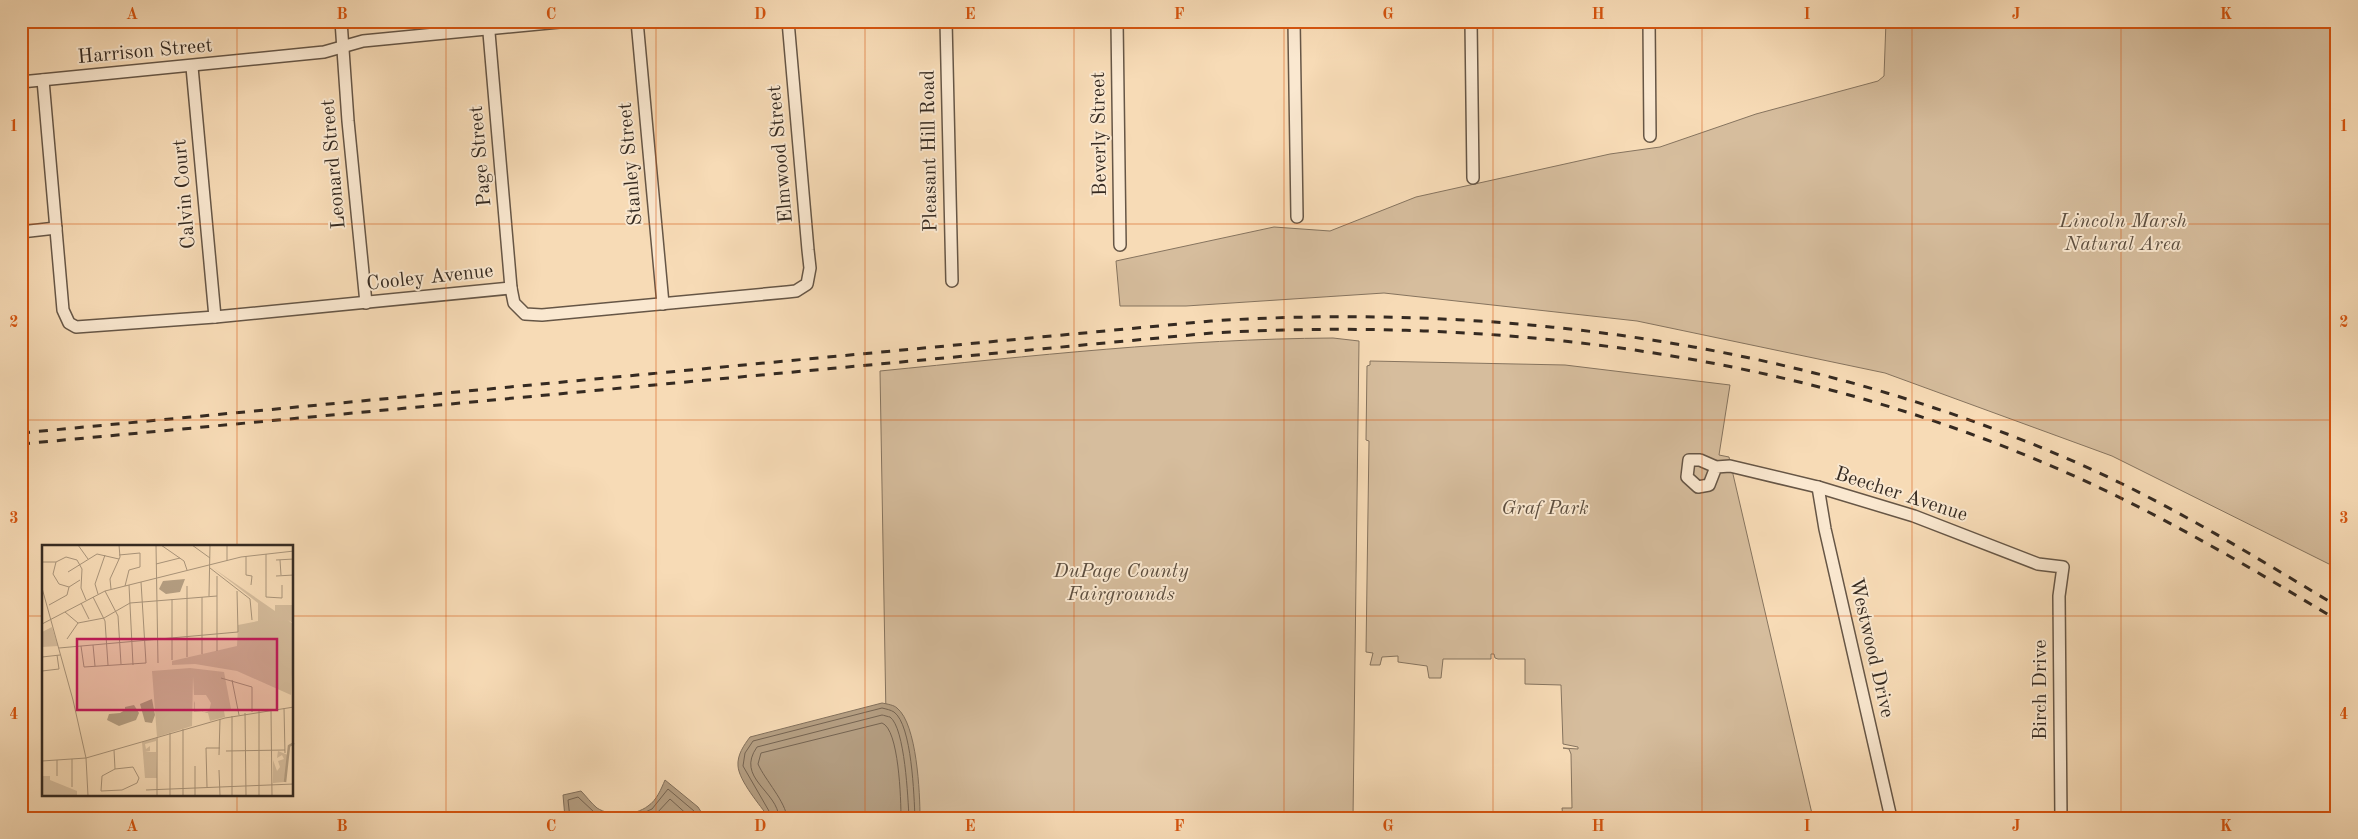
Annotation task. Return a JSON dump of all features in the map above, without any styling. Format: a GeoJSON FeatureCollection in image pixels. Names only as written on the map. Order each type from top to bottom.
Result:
{"type":"FeatureCollection","features":[{"type":"Feature","properties":{"kind":"street","name":"Leonard Street"},"geometry":{"type":"LineString","coordinates":[[341,21],[366,303]]}},
{"type":"Feature","properties":{"kind":"street","name":"Harrison Street"},"geometry":{"type":"LineString","coordinates":[[21,82],[192,67],[324,52],[363,41],[488,25],[570,21]]}},
{"type":"Feature","properties":{"kind":"street","name":"Stanley Street"},"geometry":{"type":"LineString","coordinates":[[637,21],[663,304]]}},
{"type":"Feature","properties":{"kind":"street","name":"Elmwood Street"},"geometry":{"type":"LineString","coordinates":[[788,21],[810,268],[807,284]]}},
{"type":"Feature","properties":{"kind":"street","name":"Pleasant Hill Road"},"geometry":{"type":"LineString","coordinates":[[946,21],[952,280]]}},
{"type":"Feature","properties":{"kind":"street","name":"Beverly Street"},"geometry":{"type":"LineString","coordinates":[[1117,21],[1120,245]]}},
{"type":"Feature","properties":{"kind":"street"},"geometry":{"type":"LineString","coordinates":[[1294,21],[1297,217]]}},
{"type":"Feature","properties":{"kind":"street"},"geometry":{"type":"LineString","coordinates":[[1471,21],[1473,178]]}},
{"type":"Feature","properties":{"kind":"street"},"geometry":{"type":"LineString","coordinates":[[1648,21],[1650,136]]}},
{"type":"Feature","properties":{"kind":"street","name":"Page Street"},"geometry":{"type":"LineString","coordinates":[[488,25],[510,288]]}},
{"type":"Feature","properties":{"kind":"street","name":"Calvin Court"},"geometry":{"type":"LineString","coordinates":[[192,67],[215,317]]}},
{"type":"Feature","properties":{"kind":"street"},"geometry":{"type":"LineString","coordinates":[[21,232],[56,228],[42,80]]}},
{"type":"Feature","properties":{"kind":"street","name":"Cooley Avenue"},"geometry":{"type":"LineString","coordinates":[[56,228],[63,310],[69,323],[82,328],[366,303],[510,288],[514,303],[525,314],[542,315],[796,291],[807,284]]}},
{"type":"Feature","properties":{"kind":"street","name":"Beecher Avenue"},"geometry":{"type":"LineString","coordinates":[[1716,467],[1730,466],[1818,487],[1914,516],[2038,564],[2058,567]]}},
{"type":"Feature","properties":{"kind":"street","name":"Westwood Drive"},"geometry":{"type":"LineString","coordinates":[[1818,487],[1825,529],[1891,818]]}},
{"type":"Feature","properties":{"kind":"street","name":"Birch Drive"},"geometry":{"type":"LineString","coordinates":[[2058,567],[2063,567],[2059,596],[2060,818]]}},
{"type":"Feature","properties":{"kind":"green space","name":"Lincoln Marsh Natural Area"},"geometry":{"type":"Polygon","coordinates":[[[1886,21],[2337,21],[2337,568],[2112,456],[1885,373],[1637,321],[1384,293],[1186,306],[1120,306],[1116,261],[1274,227],[1330,231],[1416,197],[1610,154],[1660,147],[1756,114],[1878,81],[1884,76],[1886,21]]]}},
{"type":"Feature","properties":{"kind":"green space","name":"DuPage County Fairgrounds"},"geometry":{"type":"Polygon","coordinates":[[[1333,338],[1359,341],[1353,818],[892,818],[886,717],[880,371],[1163,345],[1219,341],[1333,338]]]}},
{"type":"Feature","properties":{"kind":"green space","name":"Graf Park"},"geometry":{"type":"Polygon","coordinates":[[[1370,361],[1565,365],[1730,385],[1719,455],[1729,457],[1813,818],[1563,818],[1562,808],[1572,808],[1571,754],[1569,749],[1563,748],[1578,749],[1578,747],[1563,744],[1561,685],[1525,684],[1525,659],[1498,659],[1495,658],[1494,654],[1491,654],[1491,659],[1443,659],[1441,678],[1429,678],[1427,666],[1398,662],[1398,656],[1382,657],[1380,665],[1370,665],[1373,653],[1366,652],[1369,441],[1366,440],[1367,366],[1370,365],[1370,361]]]}},
{"type":"Feature","properties":{"kind":"water"},"geometry":{"type":"Polygon","coordinates":[[[882,703],[897,708],[904,716],[909,728],[916,760],[920,818],[769,818],[746,786],[739,772],[738,762],[740,754],[750,737],[882,703]]]}},
{"type":"Feature","properties":{"kind":"water"},"geometry":{"type":"Polygon","coordinates":[[[665,780],[698,807],[705,818],[565,818],[563,795],[581,791],[597,808],[603,811],[616,814],[637,812],[654,801],[665,780]]]}},
{"type":"Feature","properties":{"kind":"railway"},"geometry":{"type":"LineString","coordinates":[[21,433],[1211,321],[1324,317],[1437,319],[1549,327],[1661,342],[1772,363],[1881,391],[1988,427],[2125,485],[2217,535],[2337,606]]}},
{"type":"Feature","properties":{"kind":"railway"},"geometry":{"type":"LineString","coordinates":[[21,444],[1212,333],[1319,329],[1426,331],[1532,338],[1638,351],[1743,369],[1847,394],[1949,426],[2049,465],[2123,499],[2231,557],[2337,620]]}}]}
